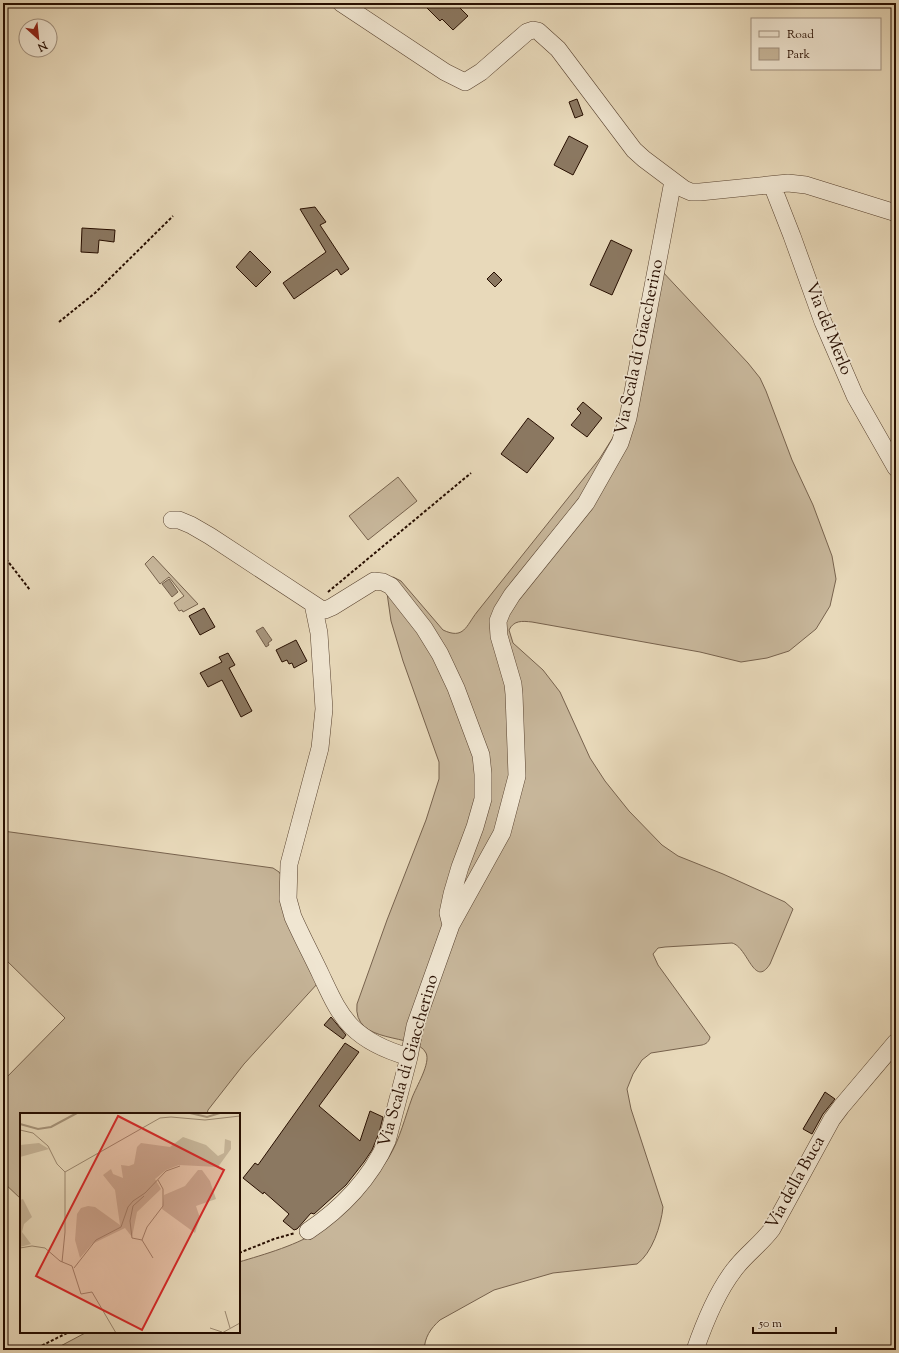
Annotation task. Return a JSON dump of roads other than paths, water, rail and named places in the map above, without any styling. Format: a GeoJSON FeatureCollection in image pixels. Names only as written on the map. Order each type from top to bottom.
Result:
{"type":"FeatureCollection","features":[{"type":"Feature","properties":{"kind":"street"},"geometry":{"type":"LineString","coordinates":[[341,3],[446,72],[465,82],[481,72],[527,32],[533,30],[538,31],[558,49],[575,69],[634,150],[688,191],[696,192],[788,183],[806,186],[896,213]]}},
{"type":"Feature","properties":{"kind":"street","name":"Via Scala di Giaccherino"},"geometry":{"type":"LineString","coordinates":[[308,1231],[324,1220],[339,1206],[362,1182],[379,1158],[387,1141],[409,1057],[415,1026],[452,925],[502,833],[518,776],[513,684],[499,636],[499,616],[512,595],[586,503],[620,443],[628,418],[673,181]]}},
{"type":"Feature","properties":{"kind":"street","name":"Via del Merlo"},"geometry":{"type":"LineString","coordinates":[[772,185],[823,322],[849,383],[896,468]]}},
{"type":"Feature","properties":{"kind":"street"},"geometry":{"type":"LineString","coordinates":[[172,520],[179,520],[191,524],[322,609],[329,609],[370,583],[379,581],[386,583],[399,595],[424,628],[440,654],[456,688],[481,755],[483,799],[475,827],[460,867],[448,913],[452,925]]}},
{"type":"Feature","properties":{"kind":"street"},"geometry":{"type":"LineString","coordinates":[[313,604],[319,633],[324,709],[320,748],[289,864],[289,906],[336,1006],[346,1021],[372,1042],[389,1051],[409,1057]]}},
{"type":"Feature","properties":{"kind":"street","name":"Via della Buca"},"geometry":{"type":"LineString","coordinates":[[694,1350],[706,1322],[732,1272],[744,1257],[765,1238],[772,1229],[832,1120],[841,1107],[896,1042]]}}]}
